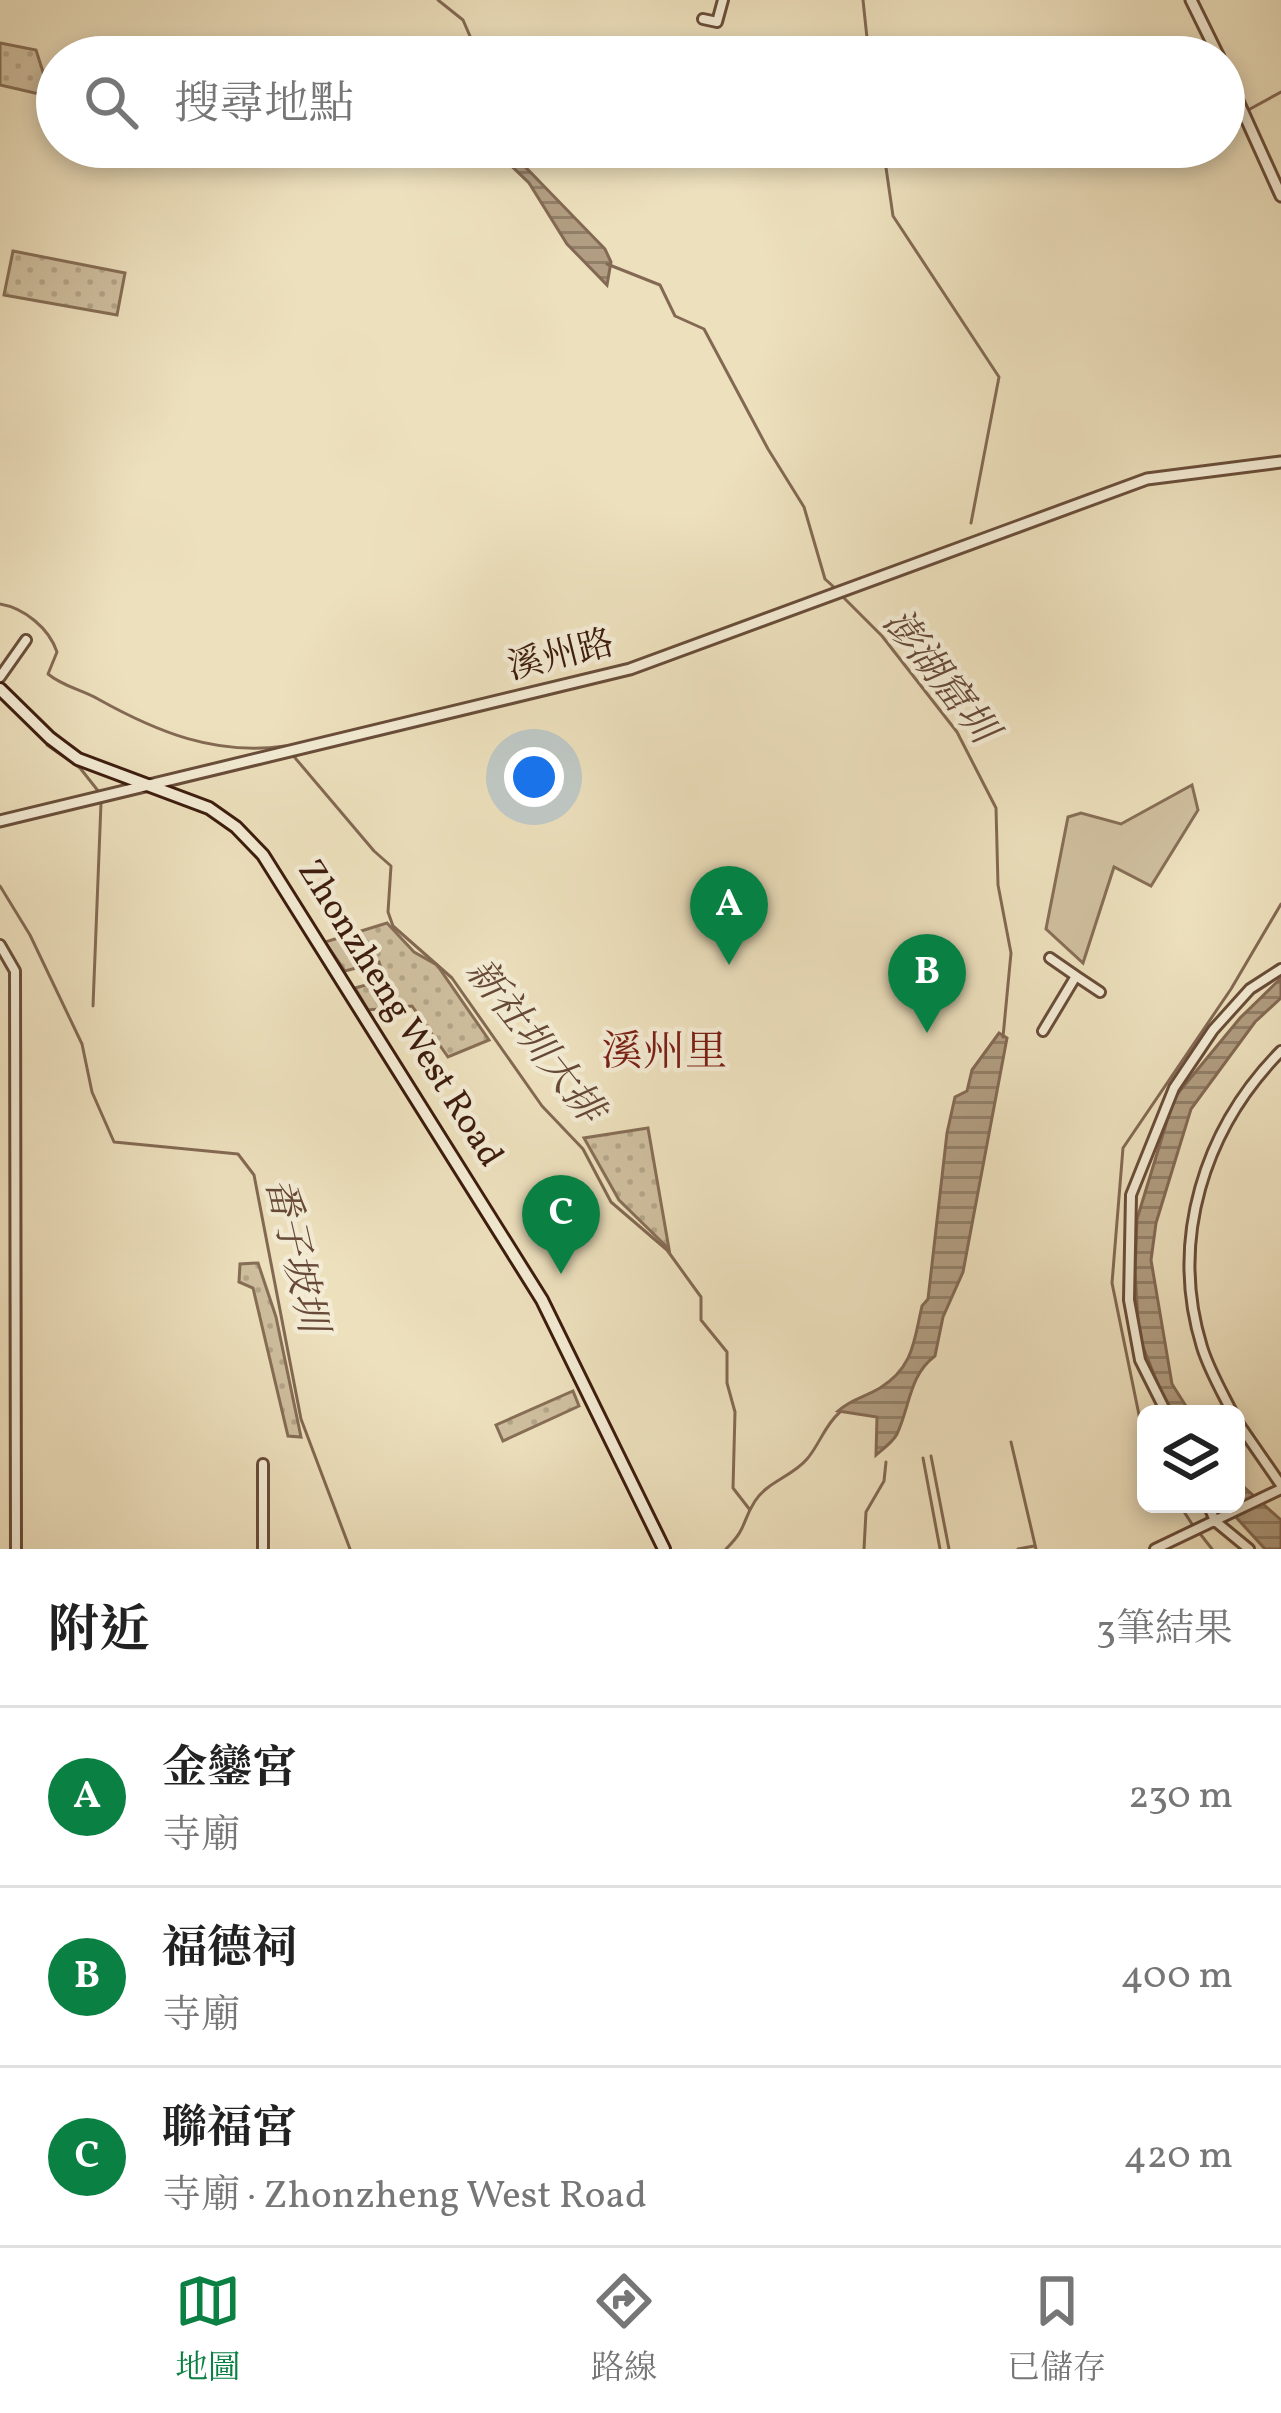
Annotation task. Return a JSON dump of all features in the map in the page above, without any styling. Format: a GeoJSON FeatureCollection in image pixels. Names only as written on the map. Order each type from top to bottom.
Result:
{"type":"FeatureCollection","features":[{"type":"Feature","properties":{"kind":"main road","name":"Zhonzheng West Road"},"geometry":{"type":"LineString","coordinates":[[0,688],[78,759],[208,808],[236,827],[263,855],[534,1286],[664,1549]]}},
{"type":"Feature","properties":{"kind":"street"},"geometry":{"type":"LineString","coordinates":[[703,19],[717,22],[723,0]]}},
{"type":"Feature","properties":{"kind":"street"},"geometry":{"type":"LineString","coordinates":[[1190,0],[1208,36]]}},
{"type":"Feature","properties":{"kind":"street"},"geometry":{"type":"LineString","coordinates":[[1245,116],[1281,196]]}},
{"type":"Feature","properties":{"kind":"street","name":"溪州路"},"geometry":{"type":"LineString","coordinates":[[151,786],[629,669],[1148,479],[1281,461]]}},
{"type":"Feature","properties":{"kind":"street"},"geometry":{"type":"LineString","coordinates":[[0,676],[26,640]]}},
{"type":"Feature","properties":{"kind":"street"},"geometry":{"type":"LineString","coordinates":[[0,821],[151,786]]}},
{"type":"Feature","properties":{"kind":"street"},"geometry":{"type":"LineString","coordinates":[[0,944],[15,971],[16,1549]]}},
{"type":"Feature","properties":{"kind":"street"},"geometry":{"type":"LineString","coordinates":[[1050,958],[1100,992]]}},
{"type":"Feature","properties":{"kind":"street"},"geometry":{"type":"LineString","coordinates":[[1162,1405],[1140,1360],[1129,1300],[1131,1195],[1174,1088],[1250,989],[1281,969]]}},
{"type":"Feature","properties":{"kind":"street"},"geometry":{"type":"LineString","coordinates":[[1043,1031],[1076,976]]}},
{"type":"Feature","properties":{"kind":"street"},"geometry":{"type":"LineString","coordinates":[[1229,1405],[1199,1334],[1190,1279],[1194,1203],[1223,1130],[1246,1090],[1281,1051]]}},
{"type":"Feature","properties":{"kind":"street"},"geometry":{"type":"LineString","coordinates":[[1155,1549],[1281,1487],[1245,1433]]}},
{"type":"Feature","properties":{"kind":"street"},"geometry":{"type":"LineString","coordinates":[[263,1463],[263,1549]]}},
{"type":"Feature","properties":{"kind":"street"},"geometry":{"type":"LineString","coordinates":[[1212,1513],[1250,1549]]}},
{"type":"Feature","properties":{"kind":"shaded area"},"geometry":{"type":"Polygon","coordinates":[[[0,43],[36,50],[36,93],[0,85],[0,43]]]}},
{"type":"Feature","properties":{"kind":"shaded area"},"geometry":{"type":"Polygon","coordinates":[[[514,168],[526,168],[605,249],[611,262],[607,285],[567,244],[529,183],[514,168]]]}},
{"type":"Feature","properties":{"kind":"shaded area"},"geometry":{"type":"Polygon","coordinates":[[[13,251],[125,273],[117,315],[4,295],[13,251]]]}},
{"type":"Feature","properties":{"kind":"shaded area"},"geometry":{"type":"Polygon","coordinates":[[[1192,785],[1198,810],[1151,886],[1114,867],[1083,963],[1046,929],[1068,817],[1081,813],[1121,824],[1192,785]]]}},
{"type":"Feature","properties":{"kind":"shaded area"},"geometry":{"type":"Polygon","coordinates":[[[387,923],[414,952],[437,965],[489,1040],[448,1057],[412,1006],[368,1010],[355,988],[385,980],[379,962],[345,971],[325,942],[387,923]]]}},
{"type":"Feature","properties":{"kind":"shaded area"},"geometry":{"type":"Polygon","coordinates":[[[1281,978],[1281,998],[1255,1022],[1191,1109],[1156,1223],[1151,1260],[1172,1384],[1185,1405],[1166,1405],[1139,1337],[1137,1219],[1174,1098],[1240,1018],[1281,978]]]}},
{"type":"Feature","properties":{"kind":"shaded area"},"geometry":{"type":"Polygon","coordinates":[[[999,1033],[1007,1038],[963,1272],[943,1317],[935,1356],[915,1382],[897,1434],[876,1455],[877,1417],[838,1411],[891,1380],[911,1352],[928,1299],[955,1097],[967,1091],[972,1070],[999,1033]]]}},
{"type":"Feature","properties":{"kind":"shaded area"},"geometry":{"type":"Polygon","coordinates":[[[648,1128],[669,1249],[619,1200],[584,1138],[648,1128]]]}},
{"type":"Feature","properties":{"kind":"shaded area"},"geometry":{"type":"Polygon","coordinates":[[[258,1263],[276,1317],[301,1437],[288,1436],[253,1288],[239,1282],[240,1264],[258,1263]]]}},
{"type":"Feature","properties":{"kind":"shaded area"},"geometry":{"type":"Polygon","coordinates":[[[573,1391],[579,1406],[503,1441],[496,1425],[573,1391]]]}},
{"type":"Feature","properties":{"kind":"shaded area"},"geometry":{"type":"Polygon","coordinates":[[[1245,1488],[1281,1520],[1281,1549],[1265,1549],[1232,1513],[1245,1513],[1245,1488]]]}},
{"type":"Feature","properties":{"kind":"waterway","name":"澎湖窟圳"},"geometry":{"type":"LineString","coordinates":[[438,0],[463,20],[470,36]]}},
{"type":"Feature","properties":{"kind":"waterway"},"geometry":{"type":"LineString","coordinates":[[863,0],[867,36]]}},
{"type":"Feature","properties":{"kind":"waterway"},"geometry":{"type":"LineString","coordinates":[[1250,109],[1281,92]]}},
{"type":"Feature","properties":{"kind":"waterway"},"geometry":{"type":"LineString","coordinates":[[886,168],[893,216],[999,377],[971,523]]}},
{"type":"Feature","properties":{"kind":"waterway","name":"澎湖窟圳"},"geometry":{"type":"LineString","coordinates":[[607,264],[660,285],[675,316],[704,329],[804,507],[825,579],[836,589]]}},
{"type":"Feature","properties":{"kind":"waterway","name":"澎湖窟圳"},"geometry":{"type":"LineString","coordinates":[[842,596],[882,636],[957,732],[996,808],[998,885],[1011,953],[1003,1037]]}},
{"type":"Feature","properties":{"kind":"waterway","name":"新社圳大排"},"geometry":{"type":"LineString","coordinates":[[0,604],[42,627],[57,652],[48,674],[60,682],[188,739],[235,748],[285,746],[391,866],[388,912],[393,926],[452,978],[542,1106],[583,1149],[611,1202],[667,1250],[701,1297],[701,1320],[727,1352],[727,1383],[735,1412],[733,1488],[750,1510]]}},
{"type":"Feature","properties":{"kind":"waterway"},"geometry":{"type":"LineString","coordinates":[[47,745],[80,768],[99,792]]}},
{"type":"Feature","properties":{"kind":"waterway"},"geometry":{"type":"LineString","coordinates":[[93,1006],[101,803]]}},
{"type":"Feature","properties":{"kind":"waterway","name":"番子坡圳"},"geometry":{"type":"LineString","coordinates":[[0,886],[30,935],[82,1044],[92,1092],[114,1142],[238,1154],[254,1175],[301,1419],[350,1549]]}},
{"type":"Feature","properties":{"kind":"waterway"},"geometry":{"type":"LineString","coordinates":[[1137,1405],[1112,1283],[1123,1148],[1231,989],[1281,904]]}},
{"type":"Feature","properties":{"kind":"waterway","name":"澎湖窟圳"},"geometry":{"type":"LineString","coordinates":[[726,1549],[760,1494],[807,1459],[840,1412]]}},
{"type":"Feature","properties":{"kind":"waterway"},"geometry":{"type":"LineString","coordinates":[[1011,1442],[1036,1549]]}},
{"type":"Feature","properties":{"kind":"waterway"},"geometry":{"type":"LineString","coordinates":[[931,1456],[949,1549]]}},
{"type":"Feature","properties":{"kind":"waterway"},"geometry":{"type":"LineString","coordinates":[[923,1458],[940,1549]]}},
{"type":"Feature","properties":{"kind":"waterway"},"geometry":{"type":"LineString","coordinates":[[864,1549],[866,1512],[884,1481],[886,1462]]}},
{"type":"Feature","properties":{"kind":"waterway"},"geometry":{"type":"LineString","coordinates":[[1185,1513],[1192,1524]]}},
{"type":"Feature","properties":{"kind":"waterway"},"geometry":{"type":"LineString","coordinates":[[1201,1535],[1212,1549]]}},
{"type":"Feature","properties":{"kind":"waterway"},"geometry":{"type":"LineString","coordinates":[[1018,1549],[1034,1546]]}},
{"type":"Feature","properties":{"kind":"place","name":"金鑾宮"},"geometry":{"type":"Point","coordinates":[729,965]}},
{"type":"Feature","properties":{"kind":"place","name":"福德祠"},"geometry":{"type":"Point","coordinates":[927,1033]}},
{"type":"Feature","properties":{"kind":"place","name":"聯福宮"},"geometry":{"type":"Point","coordinates":[561,1274]}},
{"type":"Feature","properties":{"kind":"district","name":"溪州里"},"geometry":{"type":"Point","coordinates":[664,1054]}}]}
